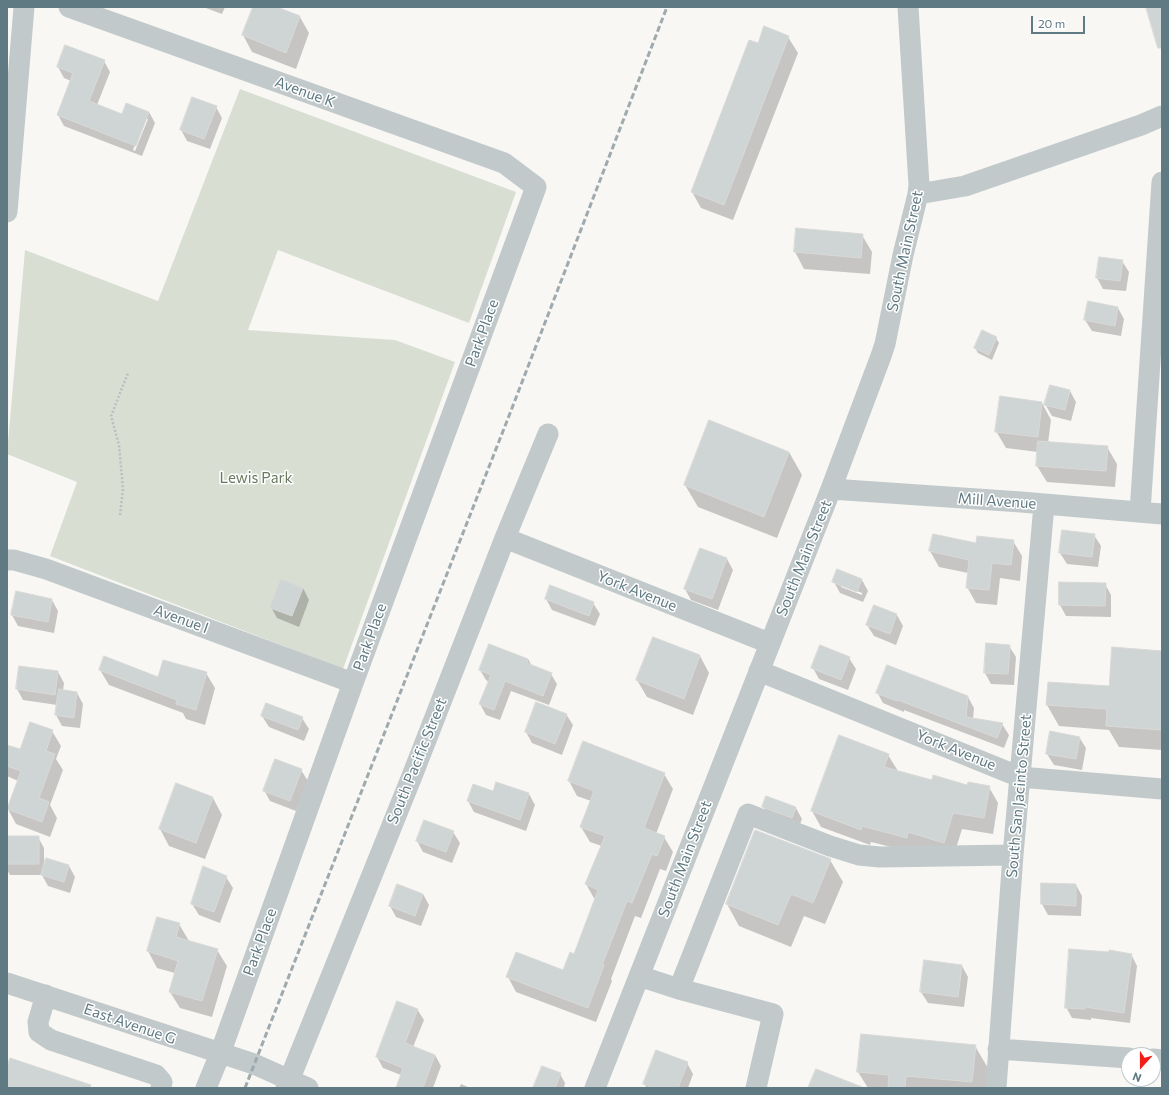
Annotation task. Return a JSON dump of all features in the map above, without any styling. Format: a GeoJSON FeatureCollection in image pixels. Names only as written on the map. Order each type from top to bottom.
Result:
{"type":"FeatureCollection","features":[{"type":"Feature","properties":{"kind":"street"},"geometry":{"type":"LineString","coordinates":[[7,208],[24,7]]}},
{"type":"Feature","properties":{"kind":"street","name":"Avenue K"},"geometry":{"type":"LineString","coordinates":[[69,7],[504,163],[536,187]]}},
{"type":"Feature","properties":{"kind":"street","name":"South Main Street"},"geometry":{"type":"LineString","coordinates":[[595,1088],[769,643],[831,489],[885,344],[919,185],[908,7]]}},
{"type":"Feature","properties":{"kind":"street"},"geometry":{"type":"LineString","coordinates":[[918,194],[965,186],[1141,125],[1162,116]]}},
{"type":"Feature","properties":{"kind":"street"},"geometry":{"type":"LineString","coordinates":[[1140,512],[1162,182]]}},
{"type":"Feature","properties":{"kind":"street","name":"Park Place"},"geometry":{"type":"LineString","coordinates":[[206,1088],[220,1054],[353,683],[536,187]]}},
{"type":"Feature","properties":{"kind":"street","name":"South Pacific Street"},"geometry":{"type":"LineString","coordinates":[[288,1084],[409,783],[505,538],[548,434]]}},
{"type":"Feature","properties":{"kind":"street","name":"Mill Avenue"},"geometry":{"type":"LineString","coordinates":[[831,489],[1021,502],[1162,514]]}},
{"type":"Feature","properties":{"kind":"street","name":"South San Jacinto Street"},"geometry":{"type":"LineString","coordinates":[[996,1088],[1013,855],[1044,505]]}},
{"type":"Feature","properties":{"kind":"street","name":"York Avenue"},"geometry":{"type":"LineString","coordinates":[[505,538],[769,643]]}},
{"type":"Feature","properties":{"kind":"street","name":"Avenue I"},"geometry":{"type":"LineString","coordinates":[[7,560],[14,560],[46,569],[353,683]]}},
{"type":"Feature","properties":{"kind":"street","name":"York Avenue"},"geometry":{"type":"LineString","coordinates":[[759,671],[1020,777],[1162,789]]}},
{"type":"Feature","properties":{"kind":"street"},"geometry":{"type":"LineString","coordinates":[[679,989],[748,814],[830,846],[859,855],[880,857],[1013,855]]}},
{"type":"Feature","properties":{"kind":"street"},"geometry":{"type":"LineString","coordinates":[[639,976],[679,989],[773,1014],[756,1088]]}},
{"type":"Feature","properties":{"kind":"street","name":"East Avenue G"},"geometry":{"type":"LineString","coordinates":[[7,983],[254,1064],[288,1084],[308,1088]]}},
{"type":"Feature","properties":{"kind":"street"},"geometry":{"type":"LineString","coordinates":[[46,995],[38,1022],[39,1032],[51,1040],[156,1074],[162,1082],[161,1088]]}},
{"type":"Feature","properties":{"kind":"street"},"geometry":{"type":"LineString","coordinates":[[998,1049],[1121,1057]]}},
{"type":"Feature","properties":{"kind":"path"},"geometry":{"type":"LineString","coordinates":[[120,515],[123,489],[119,445],[111,416],[128,373]]}},
{"type":"Feature","properties":{"kind":"green space","name":"Lewis Park"},"geometry":{"type":"Polygon","coordinates":[[[240,89],[516,192],[469,323],[278,250],[248,330],[395,340],[455,362],[343,669],[50,556],[77,482],[7,454],[25,250],[158,301],[240,89]]]}},
{"type":"Feature","properties":{"kind":"building"},"geometry":{"type":"Polygon","coordinates":[[[253,7],[277,7],[300,16],[286,53],[242,35],[253,7]]]}},
{"type":"Feature","properties":{"kind":"building"},"geometry":{"type":"Polygon","coordinates":[[[1146,7],[1162,7],[1162,48],[1158,48],[1146,7]]]}},
{"type":"Feature","properties":{"kind":"building"},"geometry":{"type":"Polygon","coordinates":[[[764,26],[789,36],[724,205],[691,192],[749,40],[758,43],[764,26]]]}},
{"type":"Feature","properties":{"kind":"building"},"geometry":{"type":"Polygon","coordinates":[[[65,45],[105,60],[89,101],[122,114],[126,103],[149,112],[136,146],[57,115],[73,73],[57,67],[65,45]]]}},
{"type":"Feature","properties":{"kind":"building"},"geometry":{"type":"Polygon","coordinates":[[[192,97],[217,106],[204,139],[180,130],[192,97]]]}},
{"type":"Feature","properties":{"kind":"building"},"geometry":{"type":"Polygon","coordinates":[[[796,228],[863,234],[861,258],[794,252],[796,228]]]}},
{"type":"Feature","properties":{"kind":"building"},"geometry":{"type":"Polygon","coordinates":[[[1099,257],[1123,260],[1120,281],[1096,278],[1099,257]]]}},
{"type":"Feature","properties":{"kind":"building"},"geometry":{"type":"Polygon","coordinates":[[[1088,301],[1118,307],[1115,326],[1084,320],[1088,301]]]}},
{"type":"Feature","properties":{"kind":"building"},"geometry":{"type":"Polygon","coordinates":[[[982,330],[997,337],[989,355],[974,348],[982,330]]]}},
{"type":"Feature","properties":{"kind":"building"},"geometry":{"type":"Polygon","coordinates":[[[1050,385],[1070,390],[1065,410],[1044,405],[1050,385]]]}},
{"type":"Feature","properties":{"kind":"building"},"geometry":{"type":"Polygon","coordinates":[[[1000,396],[1042,402],[1038,437],[995,432],[1000,396]]]}},
{"type":"Feature","properties":{"kind":"building"},"geometry":{"type":"Polygon","coordinates":[[[709,420],[789,452],[764,517],[684,485],[709,420]]]}},
{"type":"Feature","properties":{"kind":"building"},"geometry":{"type":"Polygon","coordinates":[[[1038,441],[1108,446],[1106,471],[1036,466],[1038,441]]]}},
{"type":"Feature","properties":{"kind":"building"},"geometry":{"type":"Polygon","coordinates":[[[1062,530],[1095,534],[1092,557],[1059,553],[1062,530]]]}},
{"type":"Feature","properties":{"kind":"building"},"geometry":{"type":"Polygon","coordinates":[[[933,534],[976,543],[977,536],[1014,540],[1011,565],[992,563],[989,590],[966,588],[969,560],[929,551],[933,534]]]}},
{"type":"Feature","properties":{"kind":"building"},"geometry":{"type":"Polygon","coordinates":[[[700,548],[727,558],[712,599],[684,589],[700,548]]]}},
{"type":"Feature","properties":{"kind":"building"},"geometry":{"type":"Polygon","coordinates":[[[837,569],[862,579],[857,592],[832,582],[837,569]]]}},
{"type":"Feature","properties":{"kind":"building"},"geometry":{"type":"Polygon","coordinates":[[[281,579],[303,588],[292,616],[270,608],[281,579]]]}},
{"type":"Feature","properties":{"kind":"building"},"geometry":{"type":"Polygon","coordinates":[[[1059,582],[1106,583],[1105,606],[1059,605],[1059,582]]]}},
{"type":"Feature","properties":{"kind":"building"},"geometry":{"type":"Polygon","coordinates":[[[550,585],[594,602],[589,616],[545,599],[550,585]]]}},
{"type":"Feature","properties":{"kind":"building"},"geometry":{"type":"Polygon","coordinates":[[[16,591],[52,599],[48,622],[11,615],[16,591]]]}},
{"type":"Feature","properties":{"kind":"building"},"geometry":{"type":"Polygon","coordinates":[[[874,605],[897,614],[890,634],[866,625],[874,605]]]}},
{"type":"Feature","properties":{"kind":"building"},"geometry":{"type":"Polygon","coordinates":[[[653,637],[700,655],[684,699],[636,680],[653,637]]]}},
{"type":"Feature","properties":{"kind":"building"},"geometry":{"type":"Polygon","coordinates":[[[986,643],[1010,645],[1008,674],[984,673],[986,643]]]}},
{"type":"Feature","properties":{"kind":"building"},"geometry":{"type":"Polygon","coordinates":[[[489,644],[528,659],[527,663],[552,673],[543,696],[505,681],[494,710],[479,704],[491,675],[479,670],[489,644]]]}},
{"type":"Feature","properties":{"kind":"building"},"geometry":{"type":"Polygon","coordinates":[[[820,645],[850,657],[841,680],[811,668],[820,645]]]}},
{"type":"Feature","properties":{"kind":"building"},"geometry":{"type":"Polygon","coordinates":[[[1112,647],[1162,651],[1162,730],[1106,726],[1107,709],[1046,705],[1048,682],[1109,686],[1112,647]]]}},
{"type":"Feature","properties":{"kind":"building"},"geometry":{"type":"Polygon","coordinates":[[[104,656],[158,677],[163,660],[207,672],[196,710],[176,704],[177,700],[99,670],[104,656]]]}},
{"type":"Feature","properties":{"kind":"building"},"geometry":{"type":"Polygon","coordinates":[[[887,665],[968,696],[966,717],[1003,723],[997,738],[876,693],[887,665]]]}},
{"type":"Feature","properties":{"kind":"building"},"geometry":{"type":"Polygon","coordinates":[[[19,666],[58,671],[55,695],[16,689],[19,666]]]}},
{"type":"Feature","properties":{"kind":"building"},"geometry":{"type":"Polygon","coordinates":[[[59,689],[77,692],[74,718],[55,715],[59,689]]]}},
{"type":"Feature","properties":{"kind":"building"},"geometry":{"type":"Polygon","coordinates":[[[536,702],[567,714],[555,744],[525,732],[536,702]]]}},
{"type":"Feature","properties":{"kind":"building"},"geometry":{"type":"Polygon","coordinates":[[[266,703],[303,717],[298,730],[261,716],[266,703]]]}},
{"type":"Feature","properties":{"kind":"building"},"geometry":{"type":"Polygon","coordinates":[[[30,722],[53,730],[46,751],[55,754],[39,798],[49,802],[42,822],[7,809],[21,771],[7,766],[7,745],[20,749],[30,722]]]}},
{"type":"Feature","properties":{"kind":"building"},"geometry":{"type":"Polygon","coordinates":[[[1050,731],[1080,737],[1076,759],[1046,754],[1050,731]]]}},
{"type":"Feature","properties":{"kind":"building"},"geometry":{"type":"Polygon","coordinates":[[[839,735],[889,754],[884,767],[932,780],[933,775],[967,785],[968,782],[990,786],[984,818],[953,813],[944,843],[908,832],[907,838],[862,826],[861,830],[811,811],[839,735]]]}},
{"type":"Feature","properties":{"kind":"building"},"geometry":{"type":"Polygon","coordinates":[[[583,741],[665,773],[644,828],[665,836],[657,856],[652,854],[632,903],[627,901],[602,965],[604,965],[588,1008],[506,977],[516,952],[563,970],[570,952],[574,954],[598,890],[585,884],[605,836],[580,827],[594,791],[568,781],[583,741]]]}},
{"type":"Feature","properties":{"kind":"building"},"geometry":{"type":"Polygon","coordinates":[[[275,759],[302,769],[290,801],[263,791],[275,759]]]}},
{"type":"Feature","properties":{"kind":"building"},"geometry":{"type":"Polygon","coordinates":[[[496,782],[529,793],[520,820],[467,801],[473,784],[493,791],[496,782]]]}},
{"type":"Feature","properties":{"kind":"building"},"geometry":{"type":"Polygon","coordinates":[[[176,783],[213,797],[196,843],[159,829],[176,783]]]}},
{"type":"Feature","properties":{"kind":"building"},"geometry":{"type":"Polygon","coordinates":[[[766,796],[796,807],[792,818],[762,807],[766,796]]]}},
{"type":"Feature","properties":{"kind":"building"},"geometry":{"type":"Polygon","coordinates":[[[424,820],[454,831],[446,852],[416,841],[424,820]]]}},
{"type":"Feature","properties":{"kind":"building"},"geometry":{"type":"Polygon","coordinates":[[[755,830],[831,859],[813,903],[791,894],[778,925],[726,904],[755,830]]]}},
{"type":"Feature","properties":{"kind":"building"},"geometry":{"type":"Polygon","coordinates":[[[7,836],[39,836],[39,864],[7,864],[7,836]]]}},
{"type":"Feature","properties":{"kind":"building"},"geometry":{"type":"Polygon","coordinates":[[[46,858],[69,865],[64,882],[41,875],[46,858]]]}},
{"type":"Feature","properties":{"kind":"building"},"geometry":{"type":"Polygon","coordinates":[[[203,866],[227,876],[214,912],[191,904],[203,866]]]}},
{"type":"Feature","properties":{"kind":"building"},"geometry":{"type":"Polygon","coordinates":[[[1041,883],[1076,884],[1076,906],[1041,904],[1041,883]]]}},
{"type":"Feature","properties":{"kind":"building"},"geometry":{"type":"Polygon","coordinates":[[[397,884],[423,894],[415,916],[389,906],[397,884]]]}},
{"type":"Feature","properties":{"kind":"building"},"geometry":{"type":"Polygon","coordinates":[[[157,917],[180,923],[176,937],[218,949],[202,1001],[169,992],[178,961],[147,951],[157,917]]]}},
{"type":"Feature","properties":{"kind":"building"},"geometry":{"type":"Polygon","coordinates":[[[1069,949],[1109,952],[1109,950],[1132,954],[1124,1013],[1085,1007],[1085,1009],[1065,1008],[1069,949]]]}},
{"type":"Feature","properties":{"kind":"building"},"geometry":{"type":"Polygon","coordinates":[[[924,960],[962,965],[958,997],[920,992],[924,960]]]}},
{"type":"Feature","properties":{"kind":"building"},"geometry":{"type":"Polygon","coordinates":[[[397,1001],[418,1009],[405,1043],[435,1055],[423,1088],[396,1088],[403,1068],[376,1057],[397,1001]]]}},
{"type":"Feature","properties":{"kind":"building"},"geometry":{"type":"Polygon","coordinates":[[[861,1034],[976,1045],[972,1082],[906,1076],[905,1088],[888,1088],[889,1075],[857,1072],[861,1034]]]}},
{"type":"Feature","properties":{"kind":"building"},"geometry":{"type":"Polygon","coordinates":[[[656,1050],[688,1062],[678,1088],[654,1088],[643,1084],[656,1050]]]}},
{"type":"Feature","properties":{"kind":"building"},"geometry":{"type":"Polygon","coordinates":[[[10,1058],[91,1085],[90,1088],[7,1088],[7,1068],[10,1058]]]}},
{"type":"Feature","properties":{"kind":"building"},"geometry":{"type":"Polygon","coordinates":[[[542,1066],[561,1073],[555,1088],[533,1088],[542,1066]]]}},
{"type":"Feature","properties":{"kind":"building"},"geometry":{"type":"Polygon","coordinates":[[[816,1069],[862,1087],[862,1088],[808,1088],[816,1069]]]}},
{"type":"Feature","properties":{"kind":"railway"},"geometry":{"type":"LineString","coordinates":[[245,1088],[507,421],[667,7]]}}]}
